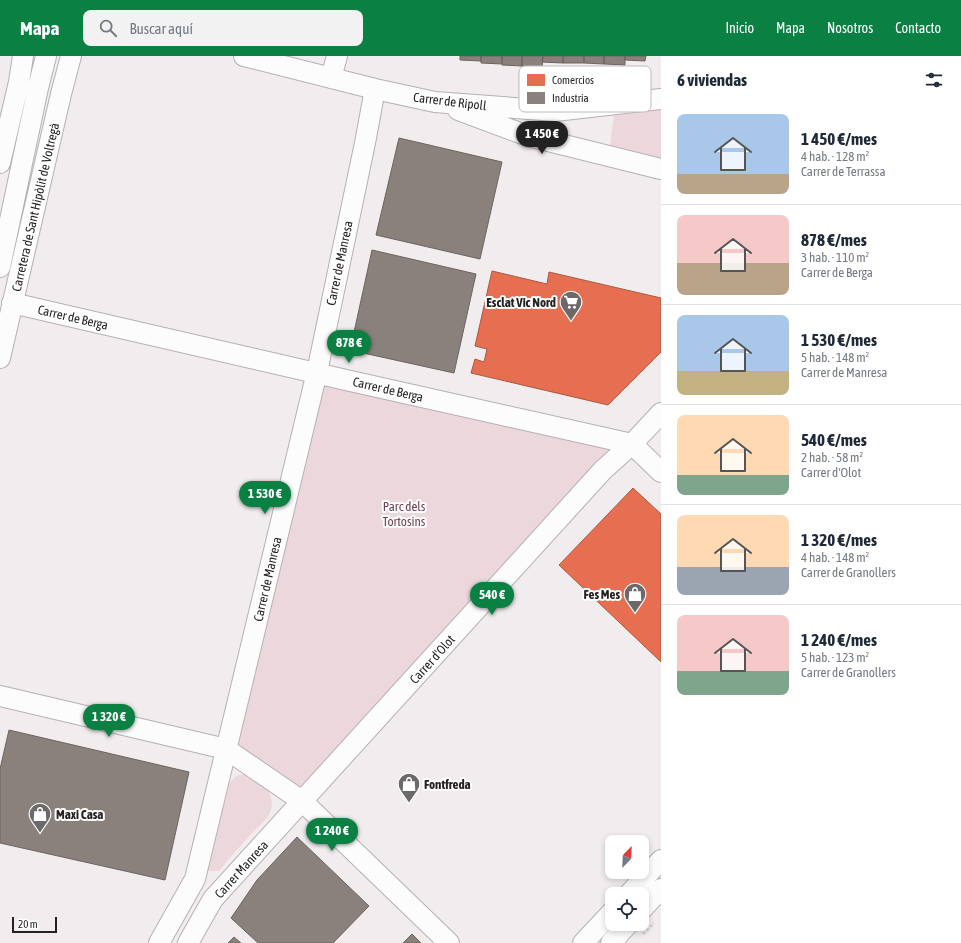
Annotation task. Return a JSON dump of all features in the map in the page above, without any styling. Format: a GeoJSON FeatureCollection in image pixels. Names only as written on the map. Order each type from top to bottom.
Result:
{"type":"FeatureCollection","features":[{"type":"Feature","properties":{"kind":"street"},"geometry":{"type":"LineString","coordinates":[[0,163],[19,82],[23,56]]}},
{"type":"Feature","properties":{"kind":"street","name":"Carretera de Sant Hipòlit de Voltregà"},"geometry":{"type":"LineString","coordinates":[[0,266],[36,96],[46,56]]}},
{"type":"Feature","properties":{"kind":"street","name":"Carretera de Sant Hipòlit de Voltregà"},"geometry":{"type":"LineString","coordinates":[[0,358],[71,56]]}},
{"type":"Feature","properties":{"kind":"street","name":"Carrer de Ripoll"},"geometry":{"type":"LineString","coordinates":[[244,56],[374,89],[435,102],[519,108]]}},
{"type":"Feature","properties":{"kind":"street"},"geometry":{"type":"LineString","coordinates":[[331,78],[337,56]]}},
{"type":"Feature","properties":{"kind":"street","name":"Carrer de Manresa"},"geometry":{"type":"LineString","coordinates":[[159,943],[195,879],[316,372],[365,142],[374,89]]}},
{"type":"Feature","properties":{"kind":"street","name":"Carrer de Ripoll"},"geometry":{"type":"LineString","coordinates":[[651,100],[661,99]]}},
{"type":"Feature","properties":{"kind":"street"},"geometry":{"type":"LineString","coordinates":[[435,102],[518,133],[661,169]]}},
{"type":"Feature","properties":{"kind":"street","name":"Carrer de Berga"},"geometry":{"type":"LineString","coordinates":[[12,303],[632,444]]}},
{"type":"Feature","properties":{"kind":"street","name":"Carrer d'Olot"},"geometry":{"type":"LineString","coordinates":[[302,801],[603,470],[632,444],[661,413]]}},
{"type":"Feature","properties":{"kind":"street"},"geometry":{"type":"LineString","coordinates":[[632,444],[661,472]]}},
{"type":"Feature","properties":{"kind":"street"},"geometry":{"type":"LineString","coordinates":[[0,696],[226,749],[302,801],[449,943]]}},
{"type":"Feature","properties":{"kind":"street","name":"Carrer Manresa"},"geometry":{"type":"LineString","coordinates":[[188,943],[213,899],[302,801]]}},
{"type":"Feature","properties":{"kind":"street"},"geometry":{"type":"LineString","coordinates":[[636,887],[661,860]]}},
{"type":"Feature","properties":{"kind":"street"},"geometry":{"type":"LineString","coordinates":[[649,915],[661,889]]}},
{"type":"Feature","properties":{"kind":"street"},"geometry":{"type":"LineString","coordinates":[[583,943],[605,919]]}},
{"type":"Feature","properties":{"kind":"street"},"geometry":{"type":"LineString","coordinates":[[611,943],[634,931]]}},
{"type":"Feature","properties":{"kind":"green space"},"geometry":{"type":"Polygon","coordinates":[[[661,99],[661,169],[609,156],[614,112],[651,112],[651,100],[661,99]]]}},
{"type":"Feature","properties":{"kind":"green space","name":"Parc dels Tortosins"},"geometry":{"type":"Polygon","coordinates":[[[317,372],[632,444],[302,801],[226,749],[317,372]]]}},
{"type":"Feature","properties":{"kind":"green space"},"geometry":{"type":"Polygon","coordinates":[[[245,774],[257,779],[270,793],[272,806],[270,813],[219,871],[208,871],[229,785],[235,777],[245,774]]]}},
{"type":"Feature","properties":{"kind":"building: Comercios","name":"Esclat Vic Nord"},"geometry":{"type":"Polygon","coordinates":[[[492,271],[547,284],[549,272],[661,298],[661,352],[608,405],[471,373],[475,359],[484,362],[487,349],[475,346],[492,271]]]}},
{"type":"Feature","properties":{"kind":"building: Comercios","name":"Fes Mes"},"geometry":{"type":"Polygon","coordinates":[[[633,488],[661,514],[661,662],[559,565],[633,488]]]}},
{"type":"Feature","properties":{"kind":"building: Industria"},"geometry":{"type":"Polygon","coordinates":[[[460,56],[481,56],[481,61],[460,60],[460,56]]]}},
{"type":"Feature","properties":{"kind":"building: Industria"},"geometry":{"type":"Polygon","coordinates":[[[481,56],[502,56],[502,64],[481,63],[481,56]]]}},
{"type":"Feature","properties":{"kind":"building: Industria"},"geometry":{"type":"Polygon","coordinates":[[[502,56],[522,56],[522,66],[502,65],[502,56]]]}},
{"type":"Feature","properties":{"kind":"building: Industria"},"geometry":{"type":"Polygon","coordinates":[[[522,56],[543,56],[542,66],[522,66],[522,56]]]}},
{"type":"Feature","properties":{"kind":"building: Industria"},"geometry":{"type":"Polygon","coordinates":[[[543,56],[563,56],[563,63],[542,62],[543,56]]]}},
{"type":"Feature","properties":{"kind":"building: Industria"},"geometry":{"type":"Polygon","coordinates":[[[563,56],[584,56],[584,63],[563,63],[563,56]]]}},
{"type":"Feature","properties":{"kind":"building: Industria"},"geometry":{"type":"Polygon","coordinates":[[[584,56],[604,56],[604,64],[584,63],[584,56]]]}},
{"type":"Feature","properties":{"kind":"building: Industria"},"geometry":{"type":"Polygon","coordinates":[[[604,56],[625,56],[625,65],[604,64],[604,56]]]}},
{"type":"Feature","properties":{"kind":"building: Industria"},"geometry":{"type":"Polygon","coordinates":[[[625,56],[646,56],[645,61],[625,60],[625,56]]]}},
{"type":"Feature","properties":{"kind":"building: Industria"},"geometry":{"type":"Polygon","coordinates":[[[399,138],[502,162],[480,259],[376,235],[399,138]]]}},
{"type":"Feature","properties":{"kind":"building: Industria"},"geometry":{"type":"Polygon","coordinates":[[[372,250],[476,274],[454,373],[354,351],[351,346],[372,250]]]}},
{"type":"Feature","properties":{"kind":"building: Industria"},"geometry":{"type":"Polygon","coordinates":[[[9,730],[189,772],[165,880],[0,843],[0,769],[9,730]]]}},
{"type":"Feature","properties":{"kind":"building: Industria"},"geometry":{"type":"Polygon","coordinates":[[[297,837],[369,906],[333,943],[258,943],[231,918],[257,880],[297,837]]]}},
{"type":"Feature","properties":{"kind":"building: Industria"},"geometry":{"type":"Polygon","coordinates":[[[412,934],[421,943],[403,943],[412,934]]]}},
{"type":"Feature","properties":{"kind":"building: Industria"},"geometry":{"type":"Polygon","coordinates":[[[234,937],[241,943],[228,943],[234,937]]]}},
{"type":"Feature","properties":{"kind":"place","name":"Esclat Vic Nord"},"geometry":{"type":"Point","coordinates":[571,322]}},
{"type":"Feature","properties":{"kind":"place","name":"Fes Mes"},"geometry":{"type":"Point","coordinates":[635,614]}},
{"type":"Feature","properties":{"kind":"place","name":"Fontfreda"},"geometry":{"type":"Point","coordinates":[409,804]}},
{"type":"Feature","properties":{"kind":"place","name":"Maxi Casa"},"geometry":{"type":"Point","coordinates":[40,834]}}]}
